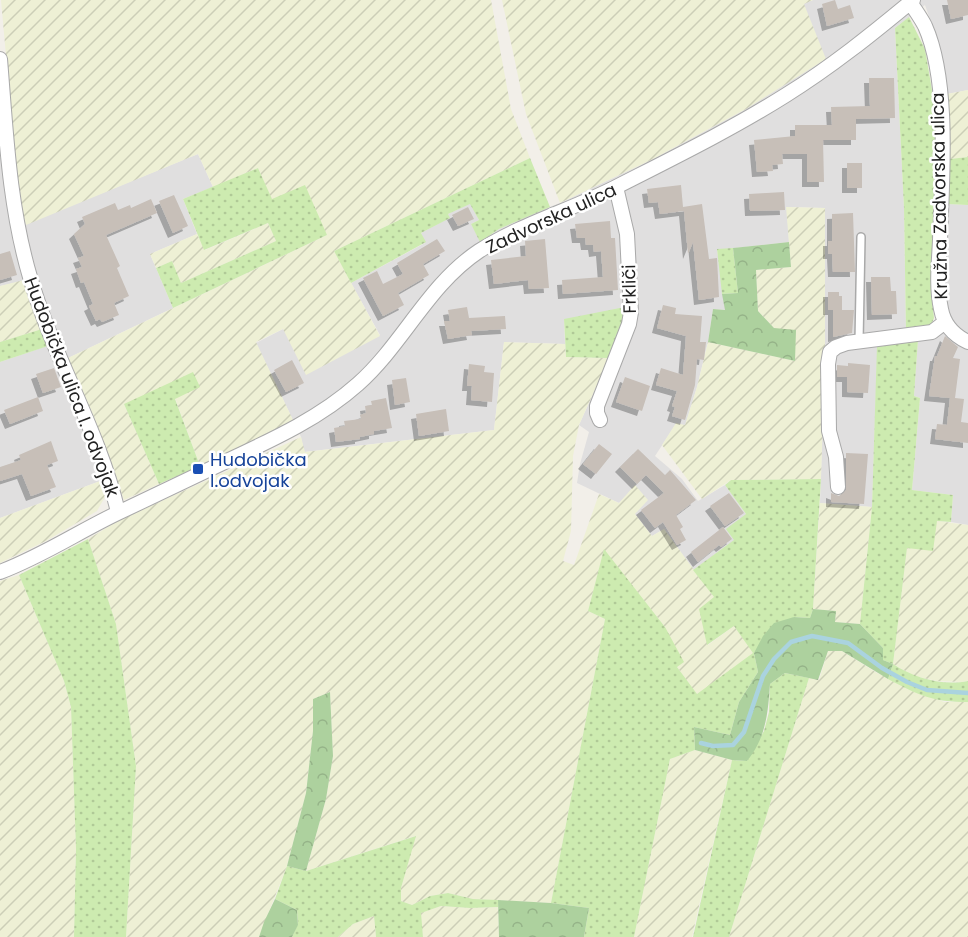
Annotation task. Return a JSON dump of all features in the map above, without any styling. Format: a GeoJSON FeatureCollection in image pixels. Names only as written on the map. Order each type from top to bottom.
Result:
{"type":"FeatureCollection","features":[{"type":"Feature","properties":{"kind":"street","name":"Zadvorska ulica"},"geometry":{"type":"LineString","coordinates":[[118,512],[283,435],[315,416],[360,382],[379,363],[459,266],[509,233],[616,187],[746,120],[789,94],[871,35],[912,1]]}},
{"type":"Feature","properties":{"kind":"street","name":"Kružna Zadvorska ulica"},"geometry":{"type":"LineString","coordinates":[[912,1],[930,42],[940,96],[942,165],[939,289],[941,309],[945,322],[952,332],[968,342]]}},
{"type":"Feature","properties":{"kind":"street","name":"Hudobička ulica I. odvojak"},"geometry":{"type":"LineString","coordinates":[[0,59],[18,229],[30,277],[43,316],[109,478],[118,512],[54,547],[0,572]]}},
{"type":"Feature","properties":{"kind":"street","name":"Frkliči"},"geometry":{"type":"LineString","coordinates":[[600,420],[597,406],[629,324],[631,312],[627,234],[616,187]]}},
{"type":"Feature","properties":{"kind":"street","name":"Kružna Zadvorska ulica"},"geometry":{"type":"LineString","coordinates":[[838,487],[836,457],[829,431],[828,364],[830,352],[847,343],[932,332],[945,322]]}},
{"type":"Feature","properties":{"kind":"lane"},"geometry":{"type":"LineString","coordinates":[[859,342],[861,237]]}},
{"type":"Feature","properties":{"kind":"shaded area"},"geometry":{"type":"Polygon","coordinates":[[[813,0],[968,0],[968,90],[947,94],[939,45],[925,5],[895,28],[904,208],[906,332],[878,333],[872,507],[820,503],[825,354],[824,208],[787,207],[789,242],[717,250],[726,310],[713,309],[708,342],[685,426],[676,424],[655,456],[682,479],[698,501],[725,485],[746,514],[735,540],[693,570],[664,529],[652,536],[634,514],[635,486],[619,503],[577,483],[589,432],[579,425],[603,372],[564,319],[565,344],[504,342],[494,430],[304,452],[301,437],[256,343],[283,329],[380,335],[351,283],[425,243],[421,233],[449,218],[448,214],[471,203],[479,220],[471,224],[481,241],[523,217],[560,203],[651,160],[746,109],[804,3],[813,0]]]}},
{"type":"Feature","properties":{"kind":"shaded area"},"geometry":{"type":"Polygon","coordinates":[[[198,154],[213,187],[183,199],[197,234],[150,254],[173,308],[68,358],[62,342],[48,346],[82,420],[103,480],[0,518],[0,362],[47,346],[24,281],[0,286],[0,158],[4,157],[11,230],[198,154]]]}},
{"type":"Feature","properties":{"kind":"shaded area"},"geometry":{"type":"Polygon","coordinates":[[[947,204],[968,205],[968,525],[951,522],[953,495],[912,490],[920,398],[914,396],[918,340],[949,315],[946,289],[947,204]]]}},
{"type":"Feature","properties":{"kind":"green space"},"geometry":{"type":"Polygon","coordinates":[[[1,0],[491,0],[511,109],[530,158],[334,251],[380,336],[306,375],[283,329],[256,342],[293,420],[200,466],[175,398],[124,404],[159,484],[124,500],[94,417],[68,358],[327,235],[272,200],[258,168],[213,187],[198,154],[26,225],[16,167],[1,0]]]}},
{"type":"Feature","properties":{"kind":"green space"},"geometry":{"type":"Polygon","coordinates":[[[502,0],[813,0],[804,4],[826,59],[746,109],[651,160],[560,203],[526,114],[502,0]]]}},
{"type":"Feature","properties":{"kind":"green space"},"geometry":{"type":"Polygon","coordinates":[[[909,17],[925,49],[934,102],[936,169],[931,289],[934,318],[931,325],[906,332],[904,208],[895,28],[909,17]]]}},
{"type":"Feature","properties":{"kind":"green space"},"geometry":{"type":"Polygon","coordinates":[[[968,90],[968,157],[950,159],[947,94],[968,90]]]}},
{"type":"Feature","properties":{"kind":"green space"},"geometry":{"type":"Polygon","coordinates":[[[968,157],[968,205],[947,204],[950,159],[968,157]]]}},
{"type":"Feature","properties":{"kind":"green space"},"geometry":{"type":"Polygon","coordinates":[[[530,158],[550,207],[499,229],[480,242],[471,224],[479,220],[470,204],[448,214],[450,218],[421,233],[426,242],[351,283],[334,251],[530,158]]]}},
{"type":"Feature","properties":{"kind":"green space"},"geometry":{"type":"Polygon","coordinates":[[[258,168],[272,199],[305,185],[327,235],[173,308],[156,268],[172,261],[181,283],[276,241],[268,223],[204,250],[183,199],[258,168]]]}},
{"type":"Feature","properties":{"kind":"green space"},"geometry":{"type":"Polygon","coordinates":[[[786,207],[825,208],[825,354],[821,479],[731,480],[702,499],[662,445],[676,423],[685,425],[708,342],[795,361],[774,328],[758,311],[756,270],[791,267],[786,207]]]}},
{"type":"Feature","properties":{"kind":"green space"},"geometry":{"type":"Polygon","coordinates":[[[268,223],[276,241],[181,283],[172,261],[156,268],[150,254],[197,234],[205,250],[268,223]]]}},
{"type":"Feature","properties":{"kind":"green space"},"geometry":{"type":"Polygon","coordinates":[[[789,242],[791,267],[756,270],[758,311],[774,328],[796,330],[795,361],[708,342],[713,309],[725,310],[722,294],[738,293],[733,248],[789,242]]]}},
{"type":"Feature","properties":{"kind":"green space"},"geometry":{"type":"Polygon","coordinates":[[[733,248],[738,293],[722,294],[717,249],[733,248]]]}},
{"type":"Feature","properties":{"kind":"green space"},"geometry":{"type":"Polygon","coordinates":[[[24,280],[42,329],[0,342],[0,286],[24,280]]]}},
{"type":"Feature","properties":{"kind":"green space"},"geometry":{"type":"Polygon","coordinates":[[[625,307],[624,319],[609,358],[566,357],[564,319],[625,307]]]}},
{"type":"Feature","properties":{"kind":"green space"},"geometry":{"type":"Polygon","coordinates":[[[42,329],[48,346],[0,362],[0,342],[42,329]]]}},
{"type":"Feature","properties":{"kind":"green space"},"geometry":{"type":"Polygon","coordinates":[[[918,340],[914,396],[920,398],[912,490],[953,495],[951,522],[937,521],[933,551],[907,548],[893,664],[883,660],[883,648],[860,624],[872,507],[877,345],[918,340]]]}},
{"type":"Feature","properties":{"kind":"green space"},"geometry":{"type":"Polygon","coordinates":[[[504,342],[565,344],[566,357],[609,358],[579,425],[573,456],[571,531],[563,561],[574,565],[599,494],[619,503],[635,485],[648,500],[635,514],[652,536],[664,529],[714,597],[708,645],[734,626],[754,653],[697,695],[677,667],[665,627],[604,550],[588,611],[605,619],[551,903],[473,899],[448,893],[430,896],[412,905],[401,901],[401,888],[415,836],[306,871],[326,799],[333,756],[330,692],[313,699],[313,731],[306,793],[287,866],[259,937],[126,937],[136,766],[116,624],[88,539],[118,521],[301,437],[305,452],[494,430],[504,342]]]}},
{"type":"Feature","properties":{"kind":"green space"},"geometry":{"type":"Polygon","coordinates":[[[193,372],[200,387],[175,399],[200,466],[159,484],[124,404],[193,372]]]}},
{"type":"Feature","properties":{"kind":"green space"},"geometry":{"type":"Polygon","coordinates":[[[821,479],[813,609],[810,618],[794,617],[754,653],[758,672],[739,702],[730,735],[694,727],[695,750],[670,759],[634,937],[584,937],[589,908],[551,903],[605,619],[588,611],[604,549],[665,627],[684,662],[677,667],[697,694],[753,653],[734,626],[707,645],[699,609],[714,597],[693,570],[734,540],[726,529],[746,514],[725,485],[731,480],[821,479]]]}},
{"type":"Feature","properties":{"kind":"green space"},"geometry":{"type":"Polygon","coordinates":[[[103,480],[106,495],[97,511],[46,541],[0,563],[0,518],[103,480]]]}},
{"type":"Feature","properties":{"kind":"green space"},"geometry":{"type":"Polygon","coordinates":[[[820,503],[872,507],[860,624],[835,622],[836,611],[813,609],[820,503]]]}},
{"type":"Feature","properties":{"kind":"green space"},"geometry":{"type":"Polygon","coordinates":[[[937,521],[968,525],[968,681],[937,681],[914,676],[893,664],[907,547],[937,521]]]}},
{"type":"Feature","properties":{"kind":"green space"},"geometry":{"type":"Polygon","coordinates":[[[88,539],[116,624],[136,766],[126,937],[74,937],[76,849],[71,707],[64,681],[19,575],[88,539]]]}},
{"type":"Feature","properties":{"kind":"green space"},"geometry":{"type":"Polygon","coordinates":[[[19,575],[64,681],[71,707],[76,849],[74,937],[0,937],[0,581],[19,575]]]}},
{"type":"Feature","properties":{"kind":"green space"},"geometry":{"type":"Polygon","coordinates":[[[813,609],[836,611],[835,622],[860,624],[883,648],[883,660],[893,664],[888,679],[842,651],[828,651],[818,680],[785,673],[770,684],[767,715],[762,734],[747,761],[732,760],[695,750],[694,727],[730,735],[739,702],[758,672],[754,653],[763,636],[774,623],[794,617],[810,618],[813,609]]]}},
{"type":"Feature","properties":{"kind":"green space"},"geometry":{"type":"Polygon","coordinates":[[[828,651],[842,651],[877,673],[944,702],[968,702],[968,937],[729,937],[809,678],[819,680],[828,651]]]}},
{"type":"Feature","properties":{"kind":"green space"},"geometry":{"type":"Polygon","coordinates":[[[893,664],[929,680],[968,681],[968,702],[935,699],[899,685],[888,679],[893,664]]]}},
{"type":"Feature","properties":{"kind":"green space"},"geometry":{"type":"Polygon","coordinates":[[[785,673],[809,678],[729,937],[693,937],[732,760],[747,761],[764,731],[769,712],[770,684],[785,673]]]}},
{"type":"Feature","properties":{"kind":"green space"},"geometry":{"type":"Polygon","coordinates":[[[330,692],[333,756],[326,799],[306,871],[287,866],[306,793],[313,731],[313,699],[330,692]]]}},
{"type":"Feature","properties":{"kind":"green space"},"geometry":{"type":"Polygon","coordinates":[[[695,750],[732,760],[692,937],[634,937],[670,759],[695,750]]]}},
{"type":"Feature","properties":{"kind":"green space"},"geometry":{"type":"Polygon","coordinates":[[[416,836],[401,888],[401,901],[412,905],[430,896],[448,893],[473,899],[498,900],[498,907],[441,906],[421,913],[423,937],[376,937],[374,916],[353,924],[338,937],[292,937],[298,924],[297,910],[275,899],[287,866],[306,871],[416,836]]]}},
{"type":"Feature","properties":{"kind":"green space"},"geometry":{"type":"Polygon","coordinates":[[[275,899],[297,910],[298,925],[292,937],[259,937],[275,899]]]}},
{"type":"Feature","properties":{"kind":"green space"},"geometry":{"type":"Polygon","coordinates":[[[498,900],[589,908],[584,937],[499,937],[498,900]]]}},
{"type":"Feature","properties":{"kind":"green space"},"geometry":{"type":"Polygon","coordinates":[[[441,906],[498,907],[499,937],[423,937],[420,913],[441,906]]]}},
{"type":"Feature","properties":{"kind":"green space"},"geometry":{"type":"Polygon","coordinates":[[[374,916],[376,937],[338,937],[353,924],[374,916]]]}},
{"type":"Feature","properties":{"kind":"building"},"geometry":{"type":"Polygon","coordinates":[[[835,0],[838,9],[850,5],[854,18],[827,26],[822,4],[835,0]]]}},
{"type":"Feature","properties":{"kind":"building"},"geometry":{"type":"Polygon","coordinates":[[[947,0],[968,0],[968,15],[951,19],[947,0]]]}},
{"type":"Feature","properties":{"kind":"building"},"geometry":{"type":"Polygon","coordinates":[[[869,78],[894,78],[895,118],[856,119],[856,140],[823,140],[824,182],[807,182],[807,154],[782,154],[783,164],[772,165],[773,171],[757,172],[754,140],[795,136],[795,125],[832,125],[831,107],[870,106],[869,78]]]}},
{"type":"Feature","properties":{"kind":"building"},"geometry":{"type":"Polygon","coordinates":[[[847,163],[862,163],[862,188],[847,188],[847,163]]]}},
{"type":"Feature","properties":{"kind":"building"},"geometry":{"type":"Polygon","coordinates":[[[681,185],[683,207],[702,204],[709,259],[717,258],[719,297],[699,300],[693,242],[688,254],[684,211],[660,214],[658,202],[649,203],[647,189],[681,185]]]}},
{"type":"Feature","properties":{"kind":"building"},"geometry":{"type":"Polygon","coordinates":[[[784,192],[785,210],[750,211],[749,194],[784,192]]]}},
{"type":"Feature","properties":{"kind":"building"},"geometry":{"type":"Polygon","coordinates":[[[174,195],[188,226],[173,233],[159,201],[174,195]]]}},
{"type":"Feature","properties":{"kind":"building"},"geometry":{"type":"Polygon","coordinates":[[[151,199],[157,213],[106,235],[120,266],[117,268],[129,296],[114,303],[119,315],[102,322],[100,319],[96,321],[89,306],[93,304],[76,269],[82,267],[78,258],[84,256],[74,234],[85,224],[82,217],[115,203],[118,210],[130,205],[131,208],[151,199]]]}},
{"type":"Feature","properties":{"kind":"building"},"geometry":{"type":"Polygon","coordinates":[[[468,207],[474,219],[458,226],[452,215],[468,207]]]}},
{"type":"Feature","properties":{"kind":"building"},"geometry":{"type":"Polygon","coordinates":[[[853,213],[855,272],[833,272],[832,254],[828,254],[828,241],[832,241],[832,214],[853,213]]]}},
{"type":"Feature","properties":{"kind":"building"},"geometry":{"type":"Polygon","coordinates":[[[610,221],[611,238],[615,238],[618,290],[563,294],[562,280],[603,277],[601,251],[594,252],[593,245],[586,245],[585,238],[577,238],[575,224],[610,221]]]}},
{"type":"Feature","properties":{"kind":"building"},"geometry":{"type":"Polygon","coordinates":[[[437,239],[445,251],[423,264],[429,275],[398,293],[404,305],[383,316],[363,278],[377,271],[383,284],[403,274],[397,263],[437,239]]]}},
{"type":"Feature","properties":{"kind":"building"},"geometry":{"type":"Polygon","coordinates":[[[545,239],[549,288],[529,289],[528,280],[494,284],[491,260],[526,256],[525,241],[545,239]]]}},
{"type":"Feature","properties":{"kind":"building"},"geometry":{"type":"Polygon","coordinates":[[[10,251],[17,275],[0,280],[0,254],[10,251]]]}},
{"type":"Feature","properties":{"kind":"building"},"geometry":{"type":"Polygon","coordinates":[[[871,277],[890,277],[891,291],[896,291],[897,314],[872,315],[871,277]]]}},
{"type":"Feature","properties":{"kind":"building"},"geometry":{"type":"Polygon","coordinates":[[[828,292],[839,292],[839,296],[842,296],[842,310],[854,310],[852,333],[833,337],[833,310],[828,310],[828,292]]]}},
{"type":"Feature","properties":{"kind":"building"},"geometry":{"type":"Polygon","coordinates":[[[663,305],[676,308],[675,314],[702,316],[700,342],[706,342],[704,360],[697,359],[695,385],[685,420],[672,416],[675,407],[672,406],[677,391],[656,385],[661,368],[683,375],[686,336],[657,328],[663,305]]]}},
{"type":"Feature","properties":{"kind":"building"},"geometry":{"type":"Polygon","coordinates":[[[467,307],[469,318],[505,316],[506,329],[471,331],[472,335],[448,339],[444,321],[450,321],[448,310],[467,307]]]}},
{"type":"Feature","properties":{"kind":"building"},"geometry":{"type":"Polygon","coordinates":[[[945,336],[958,347],[953,358],[960,359],[955,398],[964,399],[961,422],[968,423],[968,443],[935,439],[937,424],[947,425],[950,398],[929,396],[935,356],[945,336]]]}},
{"type":"Feature","properties":{"kind":"building"},"geometry":{"type":"Polygon","coordinates":[[[292,360],[304,383],[286,392],[274,370],[292,360]]]}},
{"type":"Feature","properties":{"kind":"building"},"geometry":{"type":"Polygon","coordinates":[[[848,363],[870,365],[868,393],[847,392],[847,377],[837,377],[837,365],[848,366],[848,363]]]}},
{"type":"Feature","properties":{"kind":"building"},"geometry":{"type":"Polygon","coordinates":[[[469,364],[485,366],[484,372],[494,373],[492,402],[471,400],[472,386],[467,386],[469,364]]]}},
{"type":"Feature","properties":{"kind":"building"},"geometry":{"type":"Polygon","coordinates":[[[54,368],[61,387],[43,393],[36,374],[54,368]]]}},
{"type":"Feature","properties":{"kind":"building"},"geometry":{"type":"Polygon","coordinates":[[[625,377],[650,386],[642,411],[616,402],[625,377]]]}},
{"type":"Feature","properties":{"kind":"building"},"geometry":{"type":"Polygon","coordinates":[[[406,378],[410,402],[395,405],[392,380],[406,378]]]}},
{"type":"Feature","properties":{"kind":"building"},"geometry":{"type":"Polygon","coordinates":[[[38,397],[43,411],[10,424],[4,410],[38,397]]]}},
{"type":"Feature","properties":{"kind":"building"},"geometry":{"type":"Polygon","coordinates":[[[386,398],[392,428],[374,431],[374,434],[360,437],[360,439],[336,442],[334,428],[345,426],[344,421],[361,419],[360,415],[366,413],[365,406],[372,405],[371,401],[386,398]]]}},
{"type":"Feature","properties":{"kind":"building"},"geometry":{"type":"Polygon","coordinates":[[[446,409],[449,431],[419,436],[416,414],[446,409]]]}},
{"type":"Feature","properties":{"kind":"building"},"geometry":{"type":"Polygon","coordinates":[[[51,441],[58,461],[47,465],[56,487],[31,496],[22,474],[0,481],[0,467],[21,460],[19,455],[51,441]]]}},
{"type":"Feature","properties":{"kind":"building"},"geometry":{"type":"Polygon","coordinates":[[[599,444],[612,454],[596,474],[583,464],[599,444]]]}},
{"type":"Feature","properties":{"kind":"building"},"geometry":{"type":"Polygon","coordinates":[[[638,449],[665,475],[670,470],[696,500],[676,515],[683,527],[680,529],[686,540],[677,545],[663,522],[655,528],[641,510],[664,493],[646,475],[637,484],[620,467],[638,449]]]}},
{"type":"Feature","properties":{"kind":"building"},"geometry":{"type":"Polygon","coordinates":[[[846,453],[868,454],[864,504],[831,502],[831,493],[839,496],[846,490],[846,453]]]}},
{"type":"Feature","properties":{"kind":"building"},"geometry":{"type":"Polygon","coordinates":[[[729,493],[744,513],[725,526],[710,506],[729,493]]]}},
{"type":"Feature","properties":{"kind":"building"},"geometry":{"type":"Polygon","coordinates":[[[723,527],[732,539],[721,547],[719,545],[698,562],[691,552],[723,527]]]}},
{"type":"Feature","properties":{"kind":"waterway"},"geometry":{"type":"LineString","coordinates":[[701,743],[713,746],[733,745],[744,732],[763,676],[774,659],[791,642],[812,636],[848,643],[882,668],[927,690],[968,693]]}},
{"type":"Feature","properties":{"kind":"place","name":"Hudobička I.odvojak"},"geometry":{"type":"Point","coordinates":[198,469]}}]}
